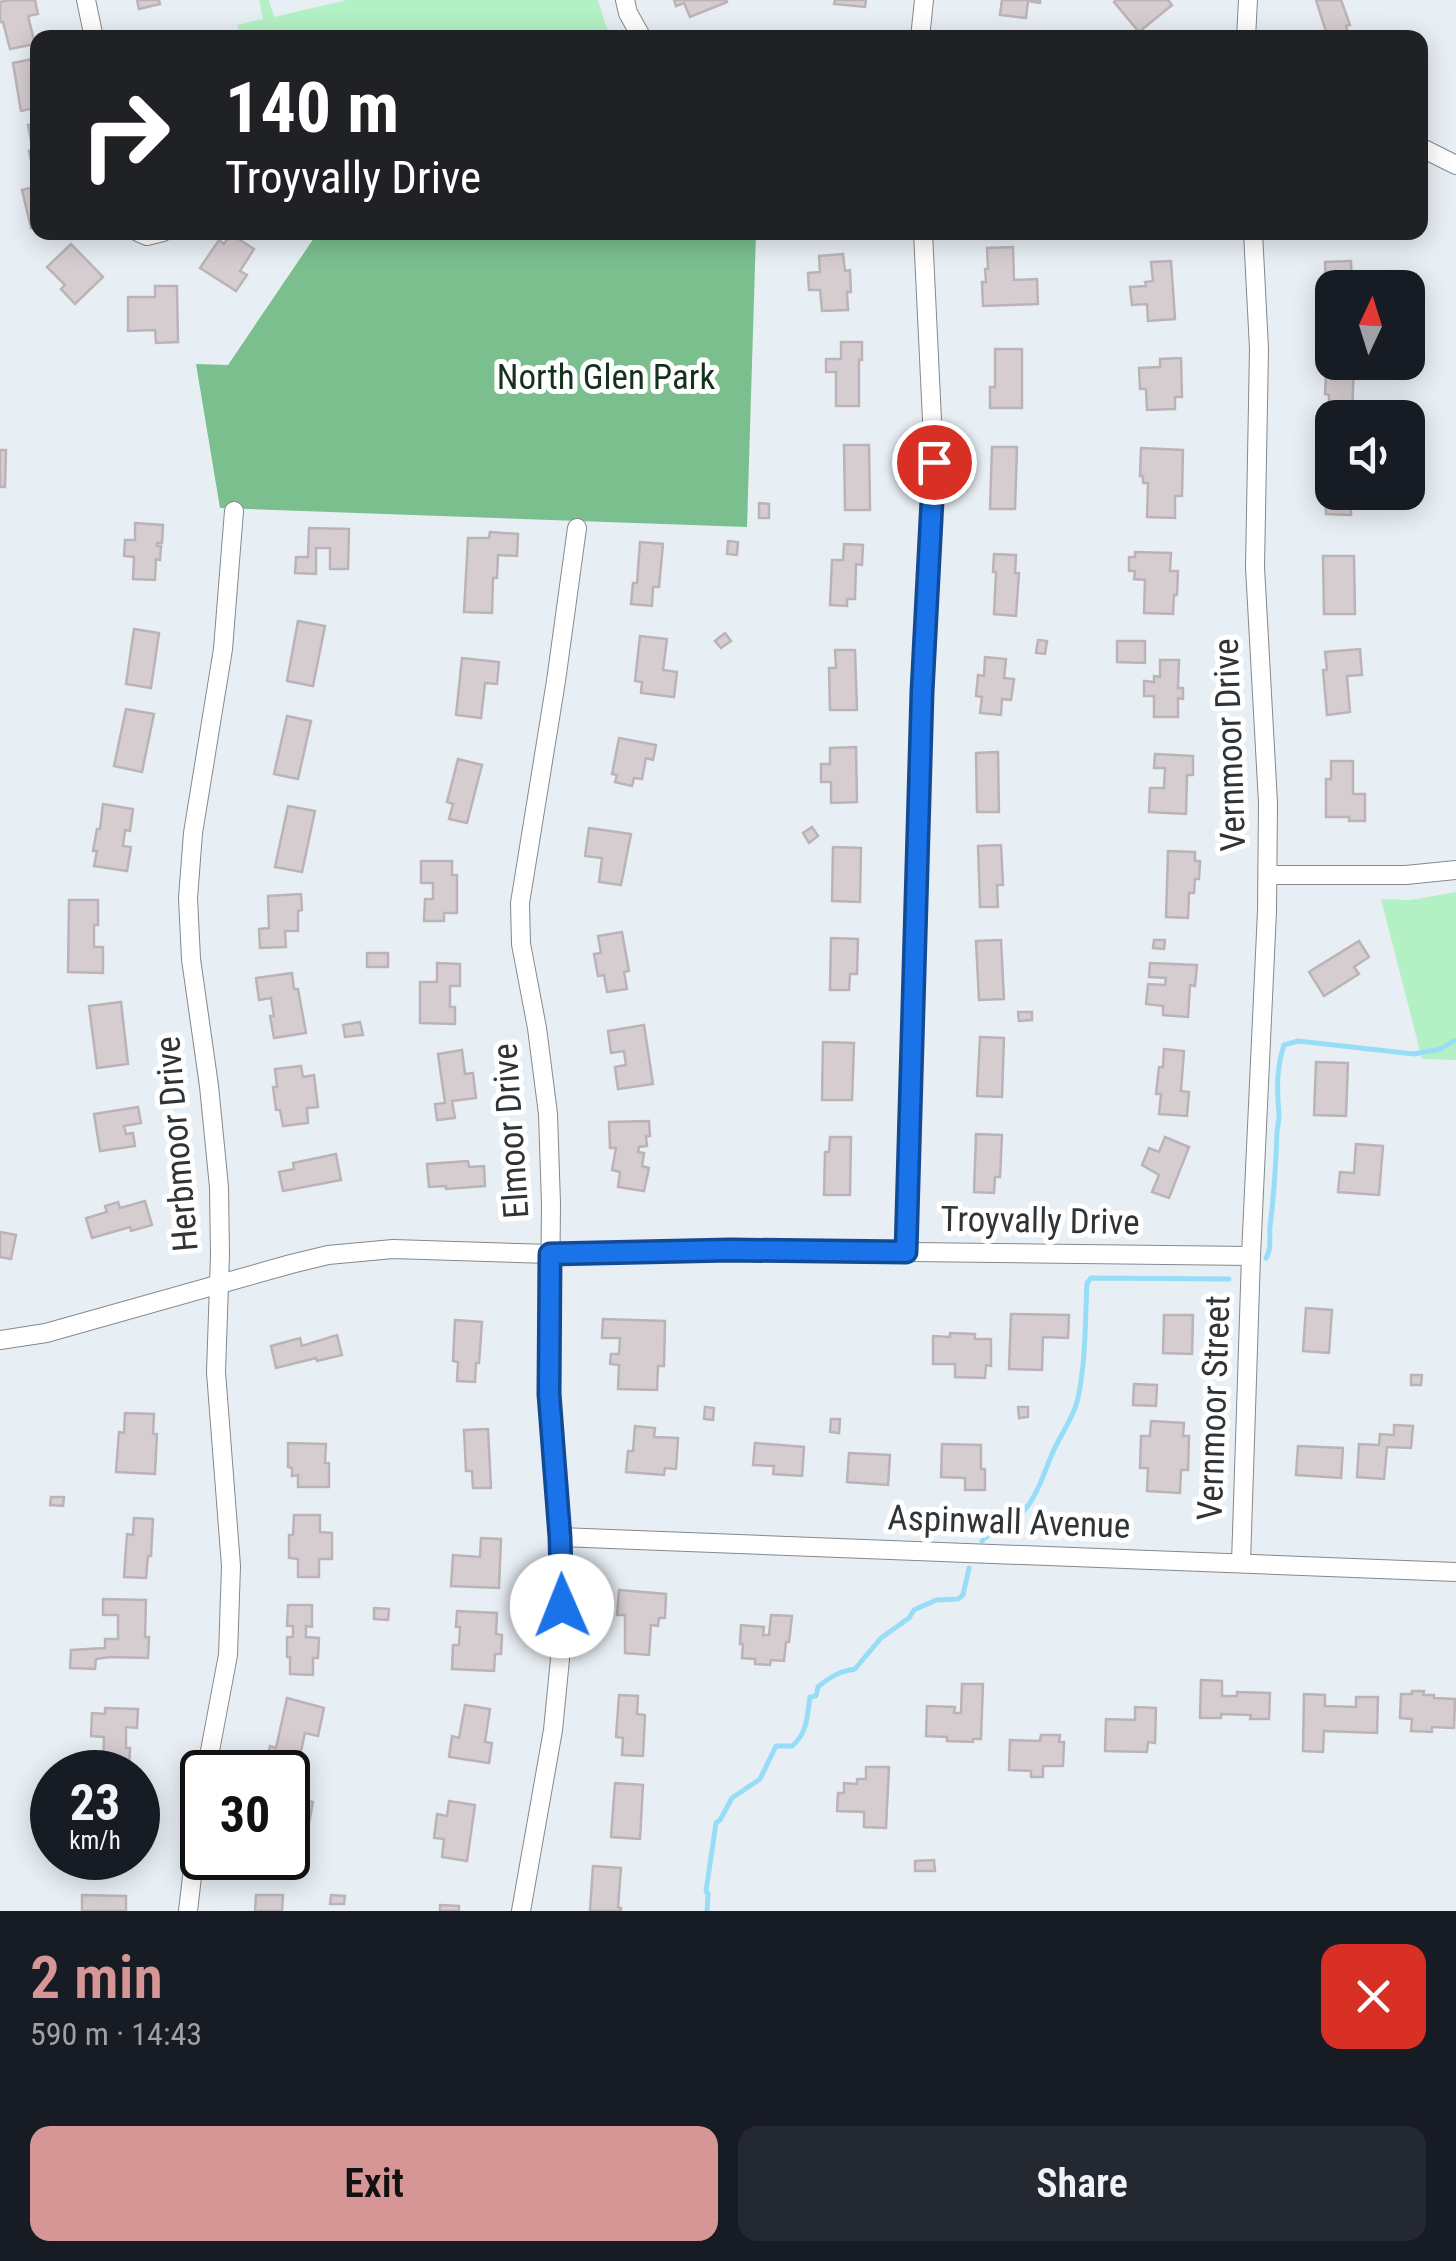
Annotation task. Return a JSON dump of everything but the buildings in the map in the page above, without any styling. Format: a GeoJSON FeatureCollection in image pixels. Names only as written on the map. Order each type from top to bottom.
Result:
{"type":"FeatureCollection","features":[{"type":"Feature","properties":{"kind":"street"},"geometry":{"type":"LineString","coordinates":[[86,0],[92,30]]}},
{"type":"Feature","properties":{"kind":"street"},"geometry":{"type":"LineString","coordinates":[[625,0],[638,30]]}},
{"type":"Feature","properties":{"kind":"street"},"geometry":{"type":"LineString","coordinates":[[921,30],[924,0]]}},
{"type":"Feature","properties":{"kind":"street"},"geometry":{"type":"LineString","coordinates":[[1246,30],[1248,0]]}},
{"type":"Feature","properties":{"kind":"street"},"geometry":{"type":"LineString","coordinates":[[1428,151],[1456,166]]}},
{"type":"Feature","properties":{"kind":"street"},"geometry":{"type":"LineString","coordinates":[[906,1252],[922,692],[934,478],[923,240]]}},
{"type":"Feature","properties":{"kind":"street","name":"Vernmoor Drive"},"geometry":{"type":"LineString","coordinates":[[1252,1256],[1268,875],[1268,803],[1255,567],[1258,349],[1253,240]]}},
{"type":"Feature","properties":{"kind":"street","name":"Herbmoor Drive"},"geometry":{"type":"LineString","coordinates":[[210,1750],[231,1614],[230,1551],[216,1372],[220,1218],[217,1154],[190,959],[188,898],[192,833],[220,669],[234,511]]}},
{"type":"Feature","properties":{"kind":"street","name":"Elmoor Drive"},"geometry":{"type":"LineString","coordinates":[[521,1911],[558,1688],[562,1628],[550,1408],[548,1114],[521,944],[520,903],[577,528]]}},
{"type":"Feature","properties":{"kind":"street"},"geometry":{"type":"LineString","coordinates":[[1268,875],[1406,875],[1456,870]]}},
{"type":"Feature","properties":{"kind":"street","name":"Troyvally Drive"},"geometry":{"type":"LineString","coordinates":[[0,1340],[46,1333],[328,1255],[363,1250],[1252,1256]]}},
{"type":"Feature","properties":{"kind":"street","name":"Vernmoor Street"},"geometry":{"type":"LineString","coordinates":[[1242,1564],[1252,1256]]}},
{"type":"Feature","properties":{"kind":"street","name":"Aspinwall Avenue"},"geometry":{"type":"LineString","coordinates":[[560,1537],[1456,1572]]}},
{"type":"Feature","properties":{"kind":"street"},"geometry":{"type":"LineString","coordinates":[[188,1911],[192,1880]]}},
{"type":"Feature","properties":{"kind":"green space"},"geometry":{"type":"Polygon","coordinates":[[[259,0],[269,0],[274,17],[347,0],[598,0],[609,30],[239,30],[237,25],[263,19],[259,0]]]}},
{"type":"Feature","properties":{"kind":"green space","name":"North Glen Park"},"geometry":{"type":"Polygon","coordinates":[[[313,240],[756,240],[747,527],[220,508],[196,364],[228,365],[313,240]]]}},
{"type":"Feature","properties":{"kind":"green space"},"geometry":{"type":"Polygon","coordinates":[[[1456,892],[1456,1060],[1422,1059],[1381,899],[1411,900],[1456,892]]]}},
{"type":"Feature","properties":{"kind":"waterway"},"geometry":{"type":"LineString","coordinates":[[1266,1258],[1279,1119],[1278,1071],[1284,1045],[1298,1041],[1414,1054],[1440,1049],[1456,1040]]}},
{"type":"Feature","properties":{"kind":"waterway"},"geometry":{"type":"LineString","coordinates":[[982,1541],[1026,1508],[1073,1413],[1082,1369],[1087,1283],[1091,1278],[1229,1279]]}},
{"type":"Feature","properties":{"kind":"waterway"},"geometry":{"type":"LineString","coordinates":[[707,1911],[706,1891],[716,1823],[732,1798],[760,1779],[776,1746],[792,1746],[797,1741],[806,1723],[810,1697],[816,1696],[818,1687],[855,1669],[881,1638],[914,1610],[936,1600],[958,1599],[963,1595],[969,1568]]}},
{"type":"Feature","properties":{"kind":"route"},"geometry":{"type":"LineString","coordinates":[[562,1606],[549,1394],[550,1254],[906,1252],[922,692],[934,462]]}}]}
